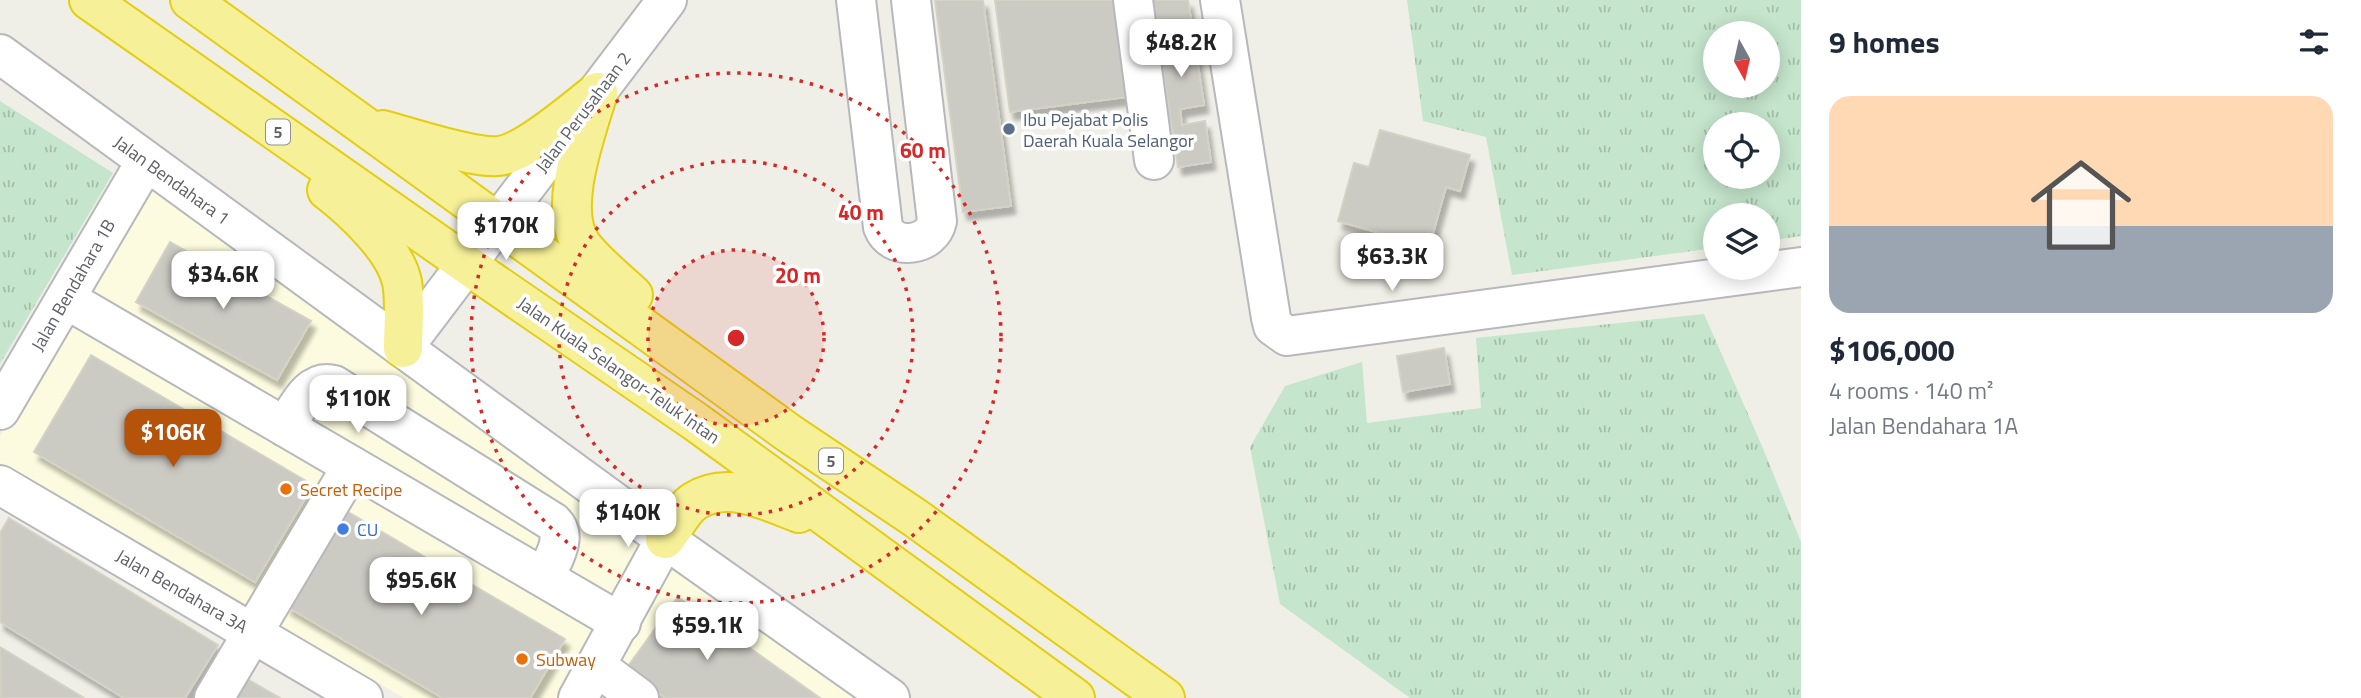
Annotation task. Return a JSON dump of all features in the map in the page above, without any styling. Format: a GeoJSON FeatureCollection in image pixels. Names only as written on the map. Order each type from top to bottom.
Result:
{"type":"FeatureCollection","features":[{"type":"Feature","properties":{"kind":"highway"},"geometry":{"type":"LineString","coordinates":[[83,0],[345,204],[395,260],[402,284],[403,348]]}},
{"type":"Feature","properties":{"kind":"highway","name":"Jalan Kuala Selangor-Teluk Intan"},"geometry":{"type":"LineString","coordinates":[[89,0],[696,422],[1075,698]]}},
{"type":"Feature","properties":{"kind":"highway","name":"5"},"geometry":{"type":"LineString","coordinates":[[190,0],[790,433],[914,517],[1165,698]]}},
{"type":"Feature","properties":{"kind":"highway"},"geometry":{"type":"LineString","coordinates":[[363,125],[478,154],[499,156],[524,147],[598,92]]}},
{"type":"Feature","properties":{"kind":"highway"},"geometry":{"type":"LineString","coordinates":[[598,92],[575,170],[572,215],[581,244],[631,293],[790,433]]}},
{"type":"Feature","properties":{"kind":"highway"},"geometry":{"type":"LineString","coordinates":[[665,539],[693,501],[715,492],[743,493],[841,528]]}},
{"type":"Feature","properties":{"kind":"street","name":"Jalan Perusahaan 2"},"geometry":{"type":"LineString","coordinates":[[403,348],[667,0]]}},
{"type":"Feature","properties":{"kind":"street"},"geometry":{"type":"LineString","coordinates":[[856,0],[883,227],[886,235],[903,243],[930,237],[937,221],[911,0]]}},
{"type":"Feature","properties":{"kind":"street"},"geometry":{"type":"LineString","coordinates":[[1133,0],[1154,160]]}},
{"type":"Feature","properties":{"kind":"street"},"geometry":{"type":"LineString","coordinates":[[1220,0],[1270,318],[1273,326],[1287,336],[1801,267]]}},
{"type":"Feature","properties":{"kind":"street","name":"Jalan Bendahara 1"},"geometry":{"type":"LineString","coordinates":[[0,54],[665,539],[890,698]]}},
{"type":"Feature","properties":{"kind":"street","name":"Jalan Bendahara 1B"},"geometry":{"type":"LineString","coordinates":[[0,410],[146,161]]}},
{"type":"Feature","properties":{"kind":"street"},"geometry":{"type":"LineString","coordinates":[[66,299],[621,623]]}},
{"type":"Feature","properties":{"kind":"street"},"geometry":{"type":"LineString","coordinates":[[285,427],[316,385],[334,385],[559,527],[561,535],[545,578]]}},
{"type":"Feature","properties":{"kind":"street"},"geometry":{"type":"LineString","coordinates":[[214,698],[352,466]]}},
{"type":"Feature","properties":{"kind":"street","name":"Jalan Bendahara 3A"},"geometry":{"type":"LineString","coordinates":[[0,485],[363,698]]}},
{"type":"Feature","properties":{"kind":"street"},"geometry":{"type":"LineString","coordinates":[[639,698],[587,682],[665,539]]}},
{"type":"Feature","properties":{"kind":"shaded area"},"geometry":{"type":"Polygon","coordinates":[[[149,181],[645,547],[856,698],[656,698],[590,649],[562,698],[404,698],[0,463],[0,436],[149,181]]]}},
{"type":"Feature","properties":{"kind":"green space"},"geometry":{"type":"Polygon","coordinates":[[[1407,0],[1801,0],[1801,236],[1780,239],[1780,203],[1703,203],[1703,250],[1512,275],[1486,137],[1423,121],[1407,0]]]}},
{"type":"Feature","properties":{"kind":"green space"},"geometry":{"type":"Polygon","coordinates":[[[0,101],[113,173],[0,364],[0,101]]]}},
{"type":"Feature","properties":{"kind":"green space"},"geometry":{"type":"Polygon","coordinates":[[[1704,314],[1801,542],[1801,698],[1410,698],[1280,604],[1250,447],[1285,386],[1362,362],[1367,423],[1481,408],[1476,338],[1704,314]]]}},
{"type":"Feature","properties":{"kind":"building"},"geometry":{"type":"Polygon","coordinates":[[[935,0],[983,0],[1011,206],[963,212],[935,0]]]}},
{"type":"Feature","properties":{"kind":"building"},"geometry":{"type":"Polygon","coordinates":[[[995,0],[1114,0],[1127,97],[1010,112],[995,0]]]}},
{"type":"Feature","properties":{"kind":"building"},"geometry":{"type":"Polygon","coordinates":[[[1152,0],[1188,0],[1204,105],[1180,109],[1182,125],[1205,121],[1211,162],[1178,167],[1152,0]]]}},
{"type":"Feature","properties":{"kind":"building"},"geometry":{"type":"Polygon","coordinates":[[[1380,130],[1470,155],[1460,191],[1446,187],[1429,247],[1338,221],[1354,163],[1369,167],[1380,130]]]}},
{"type":"Feature","properties":{"kind":"building"},"geometry":{"type":"Polygon","coordinates":[[[170,242],[311,321],[277,380],[136,302],[170,242]]]}},
{"type":"Feature","properties":{"kind":"building"},"geometry":{"type":"Polygon","coordinates":[[[1444,348],[1450,384],[1403,392],[1397,356],[1444,348]]]}},
{"type":"Feature","properties":{"kind":"building"},"geometry":{"type":"Polygon","coordinates":[[[91,355],[313,485],[255,582],[34,452],[91,355]]]}},
{"type":"Feature","properties":{"kind":"building"},"geometry":{"type":"Polygon","coordinates":[[[343,509],[565,639],[530,698],[443,698],[286,606],[343,509]]]}},
{"type":"Feature","properties":{"kind":"building"},"geometry":{"type":"Polygon","coordinates":[[[9,518],[218,645],[185,698],[124,698],[0,622],[0,533],[9,518]]]}},
{"type":"Feature","properties":{"kind":"building"},"geometry":{"type":"Polygon","coordinates":[[[678,597],[820,698],[666,698],[626,669],[678,597]]]}},
{"type":"Feature","properties":{"kind":"building"},"geometry":{"type":"Polygon","coordinates":[[[0,647],[84,698],[0,698],[0,647]]]}},
{"type":"Feature","properties":{"kind":"building"},"geometry":{"type":"Polygon","coordinates":[[[242,676],[280,698],[229,698],[242,676]]]}},
{"type":"Feature","properties":{"kind":"place","name":"Ibu Pejabat Polis Daerah Kuala Selangor"},"geometry":{"type":"Point","coordinates":[1009,129]}},
{"type":"Feature","properties":{"kind":"place","name":"Secret Recipe"},"geometry":{"type":"Point","coordinates":[286,489]}},
{"type":"Feature","properties":{"kind":"place","name":"CU"},"geometry":{"type":"Point","coordinates":[343,529]}},
{"type":"Feature","properties":{"kind":"place","name":"Subway"},"geometry":{"type":"Point","coordinates":[522,659]}}]}
